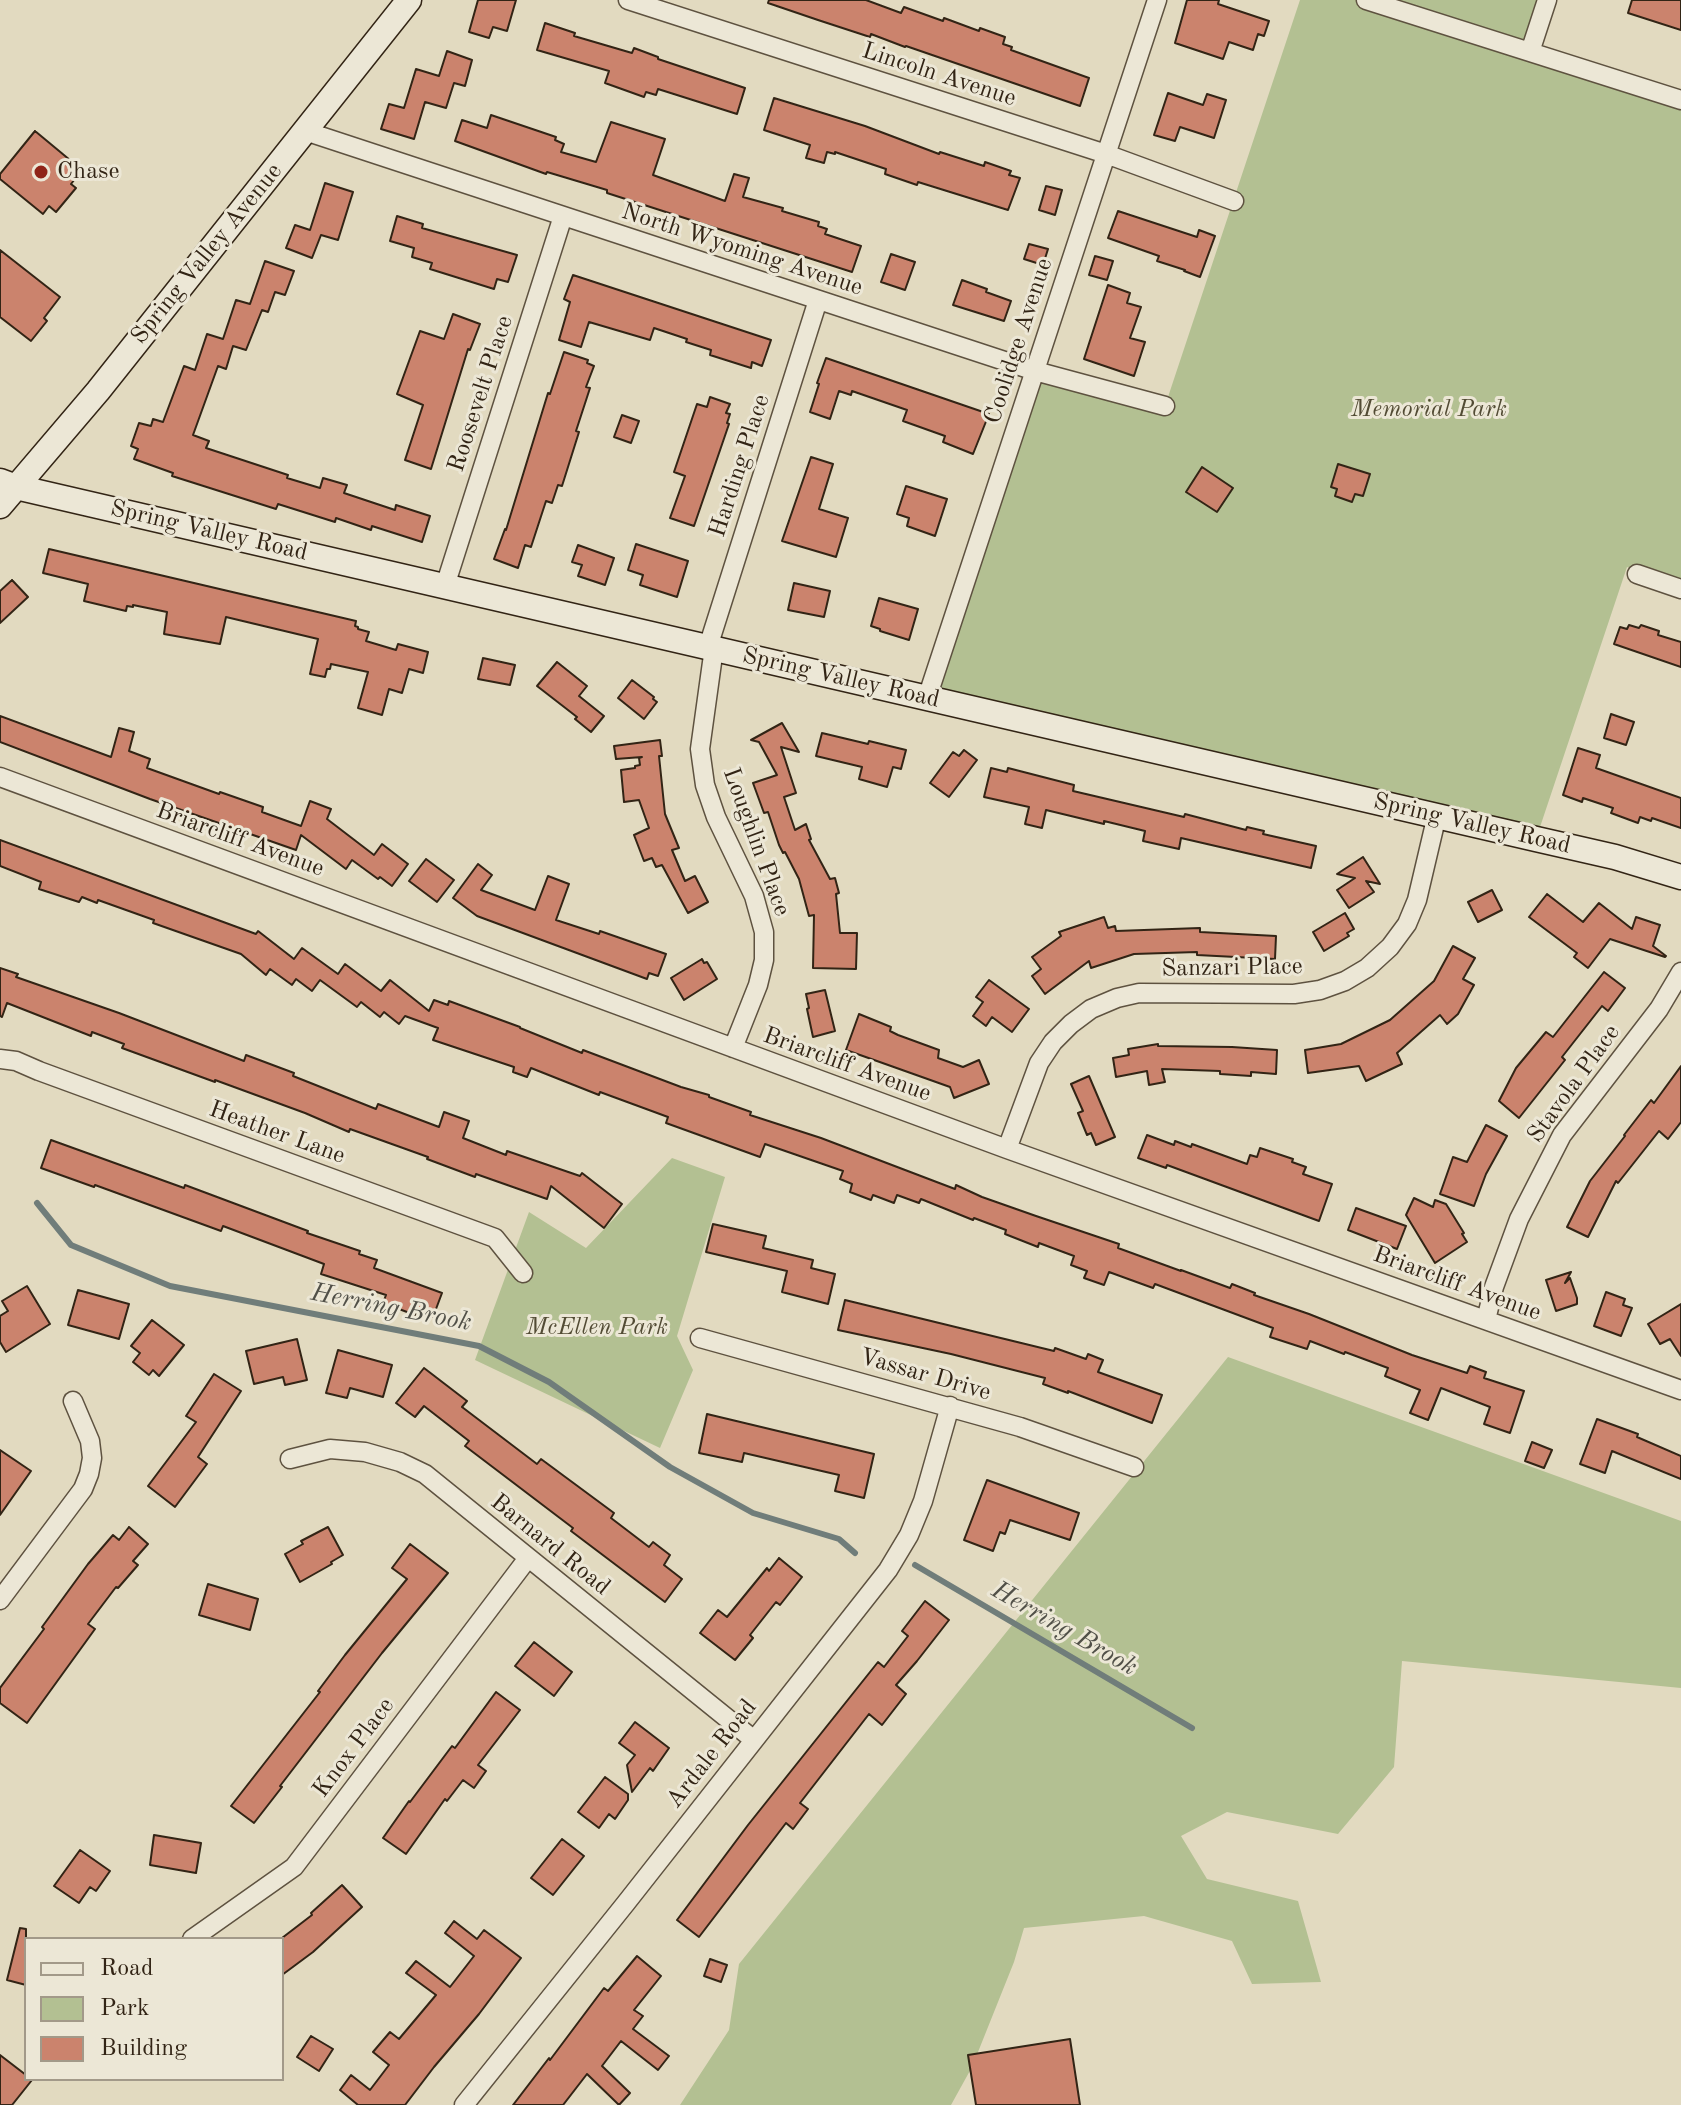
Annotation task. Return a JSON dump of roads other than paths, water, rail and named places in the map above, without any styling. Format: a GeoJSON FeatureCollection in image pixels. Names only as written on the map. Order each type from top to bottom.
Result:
{"type":"FeatureCollection","features":[{"type":"Feature","properties":{"kind":"street","name":"Spring Valley Avenue"},"geometry":{"type":"LineString","coordinates":[[0,506],[8,484],[98,391],[409,0]]}},
{"type":"Feature","properties":{"kind":"street","name":"Lincoln Avenue"},"geometry":{"type":"LineString","coordinates":[[628,0],[1106,154],[1234,201]]}},
{"type":"Feature","properties":{"kind":"street","name":"Coolidge Avenue"},"geometry":{"type":"LineString","coordinates":[[927,698],[1157,0]]}},
{"type":"Feature","properties":{"kind":"street"},"geometry":{"type":"LineString","coordinates":[[1366,0],[1681,100]]}},
{"type":"Feature","properties":{"kind":"street"},"geometry":{"type":"LineString","coordinates":[[1530,52],[1547,0]]}},
{"type":"Feature","properties":{"kind":"street","name":"North Wyoming Avenue"},"geometry":{"type":"LineString","coordinates":[[305,131],[1035,371],[1165,406]]}},
{"type":"Feature","properties":{"kind":"street","name":"Roosevelt Place"},"geometry":{"type":"LineString","coordinates":[[445,586],[563,216]]}},
{"type":"Feature","properties":{"kind":"street","name":"Harding Place"},"geometry":{"type":"LineString","coordinates":[[711,648],[818,300]]}},
{"type":"Feature","properties":{"kind":"street","name":"Spring Valley Road"},"geometry":{"type":"LineString","coordinates":[[8,484],[1437,815],[1615,857],[1681,877]]}},
{"type":"Feature","properties":{"kind":"street"},"geometry":{"type":"LineString","coordinates":[[1637,574],[1681,589]]}},
{"type":"Feature","properties":{"kind":"street","name":"Loughlin Place"},"geometry":{"type":"LineString","coordinates":[[711,648],[700,749],[705,785],[716,817],[754,896],[764,932],[764,960],[758,985],[733,1048]]}},
{"type":"Feature","properties":{"kind":"street","name":"Briarcliff Avenue"},"geometry":{"type":"LineString","coordinates":[[0,777],[1007,1149],[1681,1390]]}},
{"type":"Feature","properties":{"kind":"street","name":"Sanzari Place"},"geometry":{"type":"LineString","coordinates":[[1007,1149],[1039,1063],[1053,1042],[1091,1009],[1139,993],[1294,994],[1320,990],[1345,981],[1367,968],[1390,947],[1407,924],[1417,900],[1437,815]]}},
{"type":"Feature","properties":{"kind":"street","name":"Stavola Place"},"geometry":{"type":"LineString","coordinates":[[1486,1320],[1494,1287],[1519,1219],[1562,1135],[1659,1009],[1681,972]]}},
{"type":"Feature","properties":{"kind":"street","name":"Heather Lane"},"geometry":{"type":"LineString","coordinates":[[0,1059],[16,1061],[495,1238],[523,1273]]}},
{"type":"Feature","properties":{"kind":"street","name":"Vassar Drive"},"geometry":{"type":"LineString","coordinates":[[700,1338],[950,1406],[1134,1467]]}},
{"type":"Feature","properties":{"kind":"street"},"geometry":{"type":"LineString","coordinates":[[0,1600],[83,1489],[89,1474],[92,1458],[90,1441],[73,1401]]}},
{"type":"Feature","properties":{"kind":"street","name":"Ardale Road"},"geometry":{"type":"LineString","coordinates":[[464,2105],[884,1575],[909,1535],[923,1501],[950,1406]]}},
{"type":"Feature","properties":{"kind":"street","name":"Barnard Road"},"geometry":{"type":"LineString","coordinates":[[290,1459],[330,1449],[365,1452],[400,1462],[425,1474],[754,1740]]}},
{"type":"Feature","properties":{"kind":"street","name":"Knox Place"},"geometry":{"type":"LineString","coordinates":[[195,1937],[294,1867],[528,1558]]}},
{"type":"Feature","properties":{"kind":"waterway","name":"Herring Brook"},"geometry":{"type":"LineString","coordinates":[[37,1203],[71,1245],[170,1286],[479,1346],[549,1382],[670,1467],[753,1513],[839,1539],[855,1553]]}},
{"type":"Feature","properties":{"kind":"waterway","name":"Herring Brook"},"geometry":{"type":"LineString","coordinates":[[915,1565],[1192,1728]]}},
{"type":"Feature","properties":{"kind":"place","name":"Chase"},"geometry":{"type":"Point","coordinates":[41,172]}},
{"type":"Feature","properties":{"kind":"park label","name":"Memorial Park"},"geometry":{"type":"Point","coordinates":[1429,410]}},
{"type":"Feature","properties":{"kind":"park label","name":"McEllen Park"},"geometry":{"type":"Point","coordinates":[597,1328]}}]}
